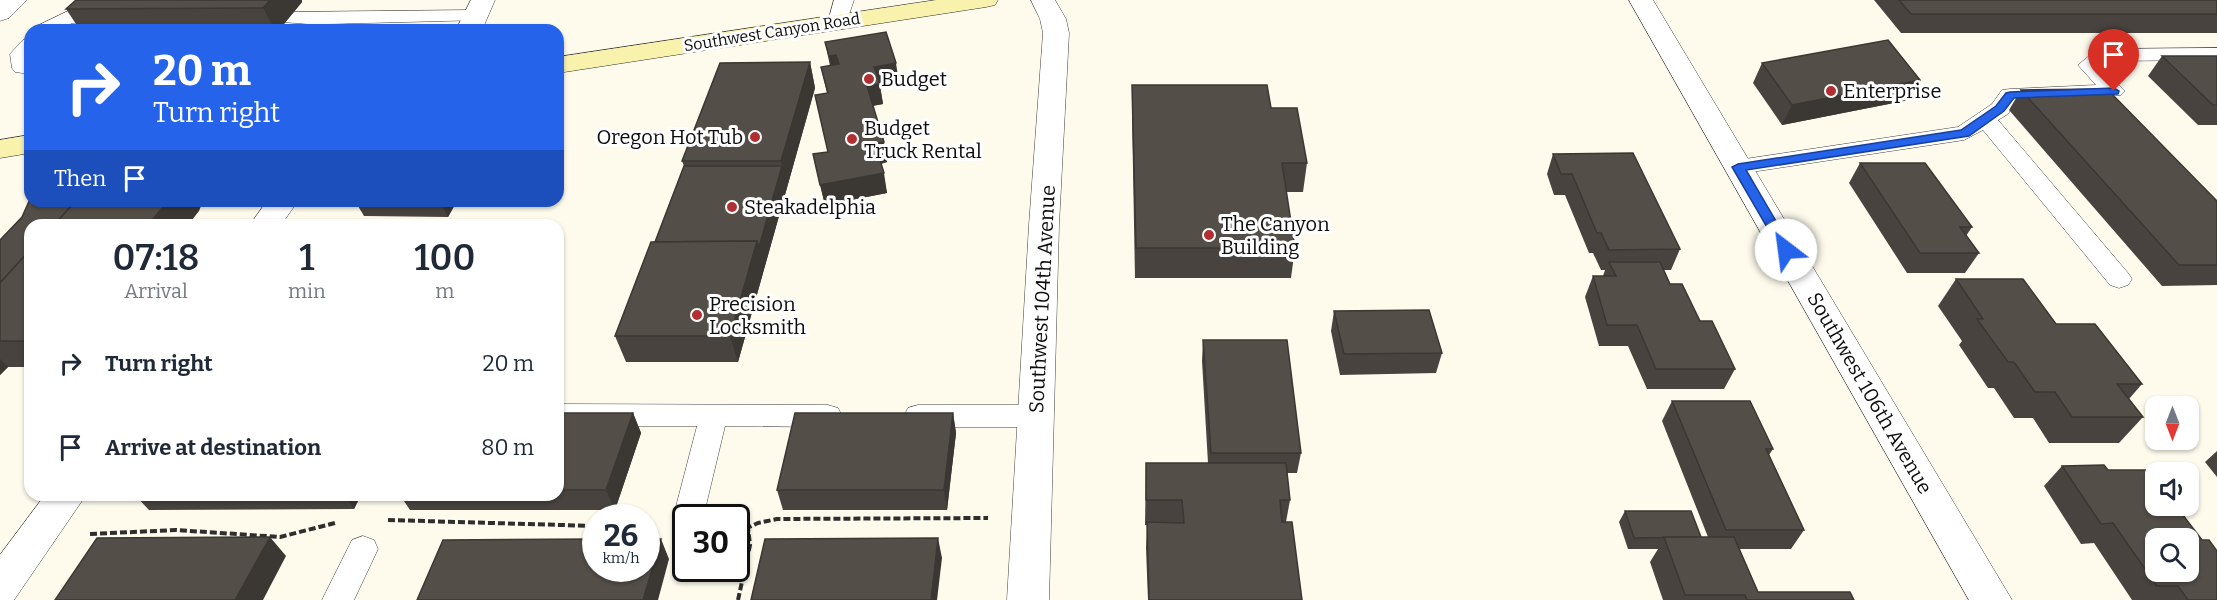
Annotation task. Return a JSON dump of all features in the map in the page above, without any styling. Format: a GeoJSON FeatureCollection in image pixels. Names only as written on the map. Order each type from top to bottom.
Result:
{"type":"FeatureCollection","features":[{"type":"Feature","properties":{"kind":"main road","name":"Southwest Canyon Road"},"geometry":{"type":"LineString","coordinates":[[564,64],[841,11],[986,0]]}},
{"type":"Feature","properties":{"kind":"main road"},"geometry":{"type":"LineString","coordinates":[[0,149],[24,145]]}},
{"type":"Feature","properties":{"kind":"street"},"geometry":{"type":"LineString","coordinates":[[0,13],[15,0]]}},
{"type":"Feature","properties":{"kind":"street","name":"Southwest 104th Avenue"},"geometry":{"type":"LineString","coordinates":[[1028,600],[1044,225],[1056,33],[1053,20],[1043,0]]}},
{"type":"Feature","properties":{"kind":"street","name":"Southwest 106th Avenue"},"geometry":{"type":"LineString","coordinates":[[1641,0],[1991,600]]}},
{"type":"Feature","properties":{"kind":"street"},"geometry":{"type":"LineString","coordinates":[[0,587],[63,501]]}},
{"type":"Feature","properties":{"kind":"lane"},"geometry":{"type":"LineString","coordinates":[[289,18],[318,24],[476,15]]}},
{"type":"Feature","properties":{"kind":"lane"},"geometry":{"type":"LineString","coordinates":[[55,24],[68,17],[101,17]]}},
{"type":"Feature","properties":{"kind":"lane"},"geometry":{"type":"LineString","coordinates":[[24,50],[20,54],[24,64]]}},
{"type":"Feature","properties":{"kind":"lane"},"geometry":{"type":"LineString","coordinates":[[1738,167],[1964,133],[2000,109],[2010,95],[2114,91],[2088,65],[2102,54],[2217,54]]}},
{"type":"Feature","properties":{"kind":"lane"},"geometry":{"type":"LineString","coordinates":[[1985,119],[2119,279]]}},
{"type":"Feature","properties":{"kind":"lane"},"geometry":{"type":"LineString","coordinates":[[564,415],[855,416]]}},
{"type":"Feature","properties":{"kind":"lane"},"geometry":{"type":"LineString","coordinates":[[692,504],[714,416]]}},
{"type":"Feature","properties":{"kind":"lane"},"geometry":{"type":"LineString","coordinates":[[891,416],[1036,416]]}},
{"type":"Feature","properties":{"kind":"lane"},"geometry":{"type":"LineString","coordinates":[[338,600],[363,549]]}},
{"type":"Feature","properties":{"kind":"path"},"geometry":{"type":"LineString","coordinates":[[750,527],[777,519],[1032,518]]}},
{"type":"Feature","properties":{"kind":"path"},"geometry":{"type":"LineString","coordinates":[[376,520],[582,526]]}},
{"type":"Feature","properties":{"kind":"path"},"geometry":{"type":"LineString","coordinates":[[36,538],[176,530],[280,537],[322,525],[344,523]]}},
{"type":"Feature","properties":{"kind":"path"},"geometry":{"type":"LineString","coordinates":[[738,600],[742,582]]}},
{"type":"Feature","properties":{"kind":"building"},"geometry":{"type":"Polygon","coordinates":[[[76,0],[270,0],[263,8],[66,9],[76,0]]]}},
{"type":"Feature","properties":{"kind":"building"},"geometry":{"type":"Polygon","coordinates":[[[1899,0],[2217,0],[2217,14],[1911,14],[1899,0]]]}},
{"type":"Feature","properties":{"kind":"building"},"geometry":{"type":"Polygon","coordinates":[[[886,32],[896,63],[874,67],[880,84],[867,86],[884,142],[875,144],[884,173],[820,185],[813,154],[828,152],[815,95],[828,93],[821,67],[839,64],[836,55],[829,56],[825,42],[886,32]]]}},
{"type":"Feature","properties":{"kind":"building"},"geometry":{"type":"Polygon","coordinates":[[[1888,40],[1920,80],[1792,105],[1762,63],[1888,40]]]}},
{"type":"Feature","properties":{"kind":"building"},"geometry":{"type":"Polygon","coordinates":[[[2162,56],[2217,56],[2217,105],[2213,105],[2162,56]]]}},
{"type":"Feature","properties":{"kind":"building","name":"Oregon Hot Tub"},"geometry":{"type":"Polygon","coordinates":[[[810,62],[781,161],[682,161],[720,63],[810,62]]]}},
{"type":"Feature","properties":{"kind":"building","name":"The Canyon Building"},"geometry":{"type":"Polygon","coordinates":[[[1132,85],[1267,85],[1271,108],[1297,108],[1307,163],[1282,163],[1295,248],[1136,248],[1132,85]]]}},
{"type":"Feature","properties":{"kind":"building"},"geometry":{"type":"Polygon","coordinates":[[[2107,89],[2217,201],[2217,265],[2179,265],[2021,90],[2107,89]]]}},
{"type":"Feature","properties":{"kind":"building"},"geometry":{"type":"Polygon","coordinates":[[[1633,153],[1680,249],[1609,250],[1601,233],[1597,233],[1572,174],[1561,174],[1553,154],[1633,153]]]}},
{"type":"Feature","properties":{"kind":"building"},"geometry":{"type":"Polygon","coordinates":[[[1860,163],[1925,163],[1972,227],[1960,227],[1979,253],[1920,253],[1860,163]]]}},
{"type":"Feature","properties":{"kind":"building"},"geometry":{"type":"Polygon","coordinates":[[[684,166],[782,166],[759,247],[757,241],[655,242],[684,166]]]}},
{"type":"Feature","properties":{"kind":"building"},"geometry":{"type":"Polygon","coordinates":[[[26,207],[70,207],[59,219],[24,219],[24,257],[0,283],[0,240],[22,217],[26,207]]]}},
{"type":"Feature","properties":{"kind":"building"},"geometry":{"type":"Polygon","coordinates":[[[70,207],[163,207],[153,219],[59,219],[70,207]]]}},
{"type":"Feature","properties":{"kind":"building","name":"Precision Locksmith"},"geometry":{"type":"Polygon","coordinates":[[[757,241],[730,336],[615,336],[651,242],[757,241]]]}},
{"type":"Feature","properties":{"kind":"building"},"geometry":{"type":"Polygon","coordinates":[[[24,257],[24,341],[0,341],[0,283],[24,257]]]}},
{"type":"Feature","properties":{"kind":"building"},"geometry":{"type":"Polygon","coordinates":[[[1609,262],[1660,262],[1670,284],[1682,284],[1700,321],[1712,321],[1735,369],[1656,369],[1637,325],[1607,325],[1593,276],[1616,276],[1609,262]]]}},
{"type":"Feature","properties":{"kind":"building"},"geometry":{"type":"Polygon","coordinates":[[[1956,279],[2023,279],[2056,324],[2095,324],[2142,384],[2117,384],[2143,417],[2072,417],[2055,392],[2035,392],[2014,362],[2008,362],[1977,319],[1983,319],[1956,279]]]}},
{"type":"Feature","properties":{"kind":"building"},"geometry":{"type":"Polygon","coordinates":[[[1429,310],[1442,353],[1344,354],[1334,311],[1429,310]]]}},
{"type":"Feature","properties":{"kind":"building"},"geometry":{"type":"Polygon","coordinates":[[[1203,340],[1287,340],[1301,453],[1211,453],[1203,340]]]}},
{"type":"Feature","properties":{"kind":"building"},"geometry":{"type":"Polygon","coordinates":[[[1672,401],[1750,401],[1773,449],[1766,449],[1804,530],[1726,530],[1672,401]]]}},
{"type":"Feature","properties":{"kind":"building"},"geometry":{"type":"Polygon","coordinates":[[[564,413],[633,413],[606,490],[564,490],[564,413]]]}},
{"type":"Feature","properties":{"kind":"building"},"geometry":{"type":"Polygon","coordinates":[[[795,413],[953,413],[944,490],[777,490],[795,413]]]}},
{"type":"Feature","properties":{"kind":"building"},"geometry":{"type":"Polygon","coordinates":[[[1146,463],[1286,463],[1290,500],[1280,500],[1282,522],[1292,522],[1302,600],[1149,600],[1147,522],[1184,523],[1182,500],[1146,500],[1146,463]]]}},
{"type":"Feature","properties":{"kind":"building"},"geometry":{"type":"Polygon","coordinates":[[[2104,465],[2108,470],[2145,470],[2145,516],[2184,516],[2193,528],[2145,528],[2145,569],[2113,523],[2101,524],[2062,466],[2104,465]]]}},
{"type":"Feature","properties":{"kind":"building"},"geometry":{"type":"Polygon","coordinates":[[[1625,511],[1691,511],[1701,537],[1634,538],[1625,511]]]}},
{"type":"Feature","properties":{"kind":"building"},"geometry":{"type":"Polygon","coordinates":[[[2199,536],[2202,540],[2209,540],[2217,551],[2217,600],[2188,600],[2178,586],[2157,586],[2154,582],[2199,582],[2199,536]]]}},
{"type":"Feature","properties":{"kind":"building"},"geometry":{"type":"Polygon","coordinates":[[[270,537],[235,600],[55,600],[97,538],[270,537]]]}},
{"type":"Feature","properties":{"kind":"building"},"geometry":{"type":"Polygon","coordinates":[[[1664,537],[1734,537],[1758,592],[1850,592],[1854,600],[1747,600],[1745,595],[1685,595],[1664,537]]]}},
{"type":"Feature","properties":{"kind":"building"},"geometry":{"type":"Polygon","coordinates":[[[938,538],[931,600],[751,600],[765,539],[938,538]]]}},
{"type":"Feature","properties":{"kind":"building"},"geometry":{"type":"Polygon","coordinates":[[[582,539],[582,582],[648,582],[643,600],[417,600],[443,540],[582,539]]]}},
{"type":"Feature","properties":{"kind":"place","name":"Budget"},"geometry":{"type":"Point","coordinates":[869,79]}},
{"type":"Feature","properties":{"kind":"place","name":"Enterprise"},"geometry":{"type":"Point","coordinates":[1831,91]}},
{"type":"Feature","properties":{"kind":"place","name":"Oregon Hot Tub"},"geometry":{"type":"Point","coordinates":[755,137]}},
{"type":"Feature","properties":{"kind":"place","name":"Budget Truck Rental"},"geometry":{"type":"Point","coordinates":[852,139]}},
{"type":"Feature","properties":{"kind":"place","name":"Steakadelphia"},"geometry":{"type":"Point","coordinates":[732,207]}},
{"type":"Feature","properties":{"kind":"place","name":"The Canyon Building"},"geometry":{"type":"Point","coordinates":[1209,235]}},
{"type":"Feature","properties":{"kind":"place","name":"Precision Locksmith"},"geometry":{"type":"Point","coordinates":[697,315]}},
{"type":"Feature","properties":{"kind":"route"},"geometry":{"type":"LineString","coordinates":[[1786,250],[1738,167],[1964,133],[2000,109],[2010,95],[2114,91]]}}]}
